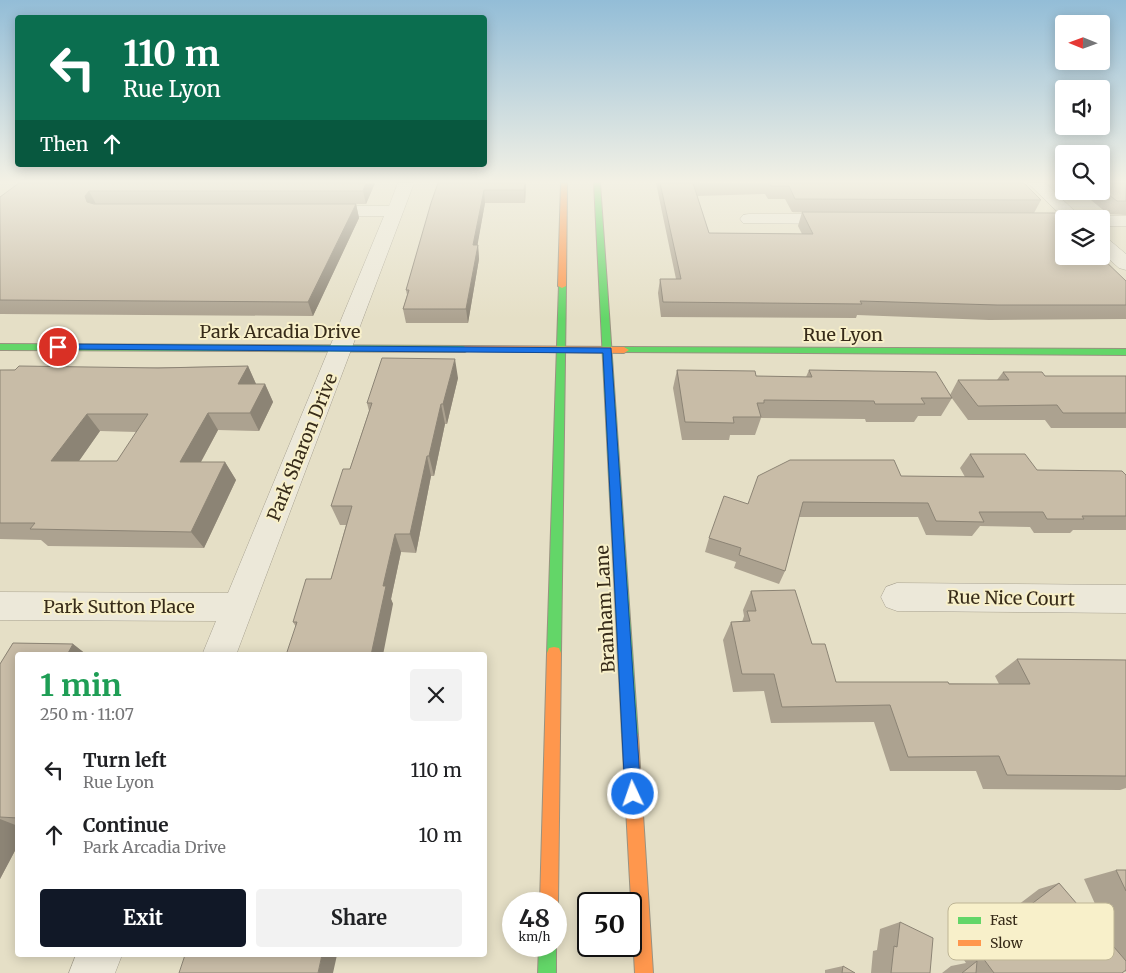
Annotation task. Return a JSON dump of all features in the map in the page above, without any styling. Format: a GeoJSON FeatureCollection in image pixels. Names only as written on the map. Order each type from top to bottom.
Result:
{"type":"FeatureCollection","features":[{"type":"Feature","properties":{"kind":"main road"},"geometry":{"type":"LineString","coordinates":[[549,892],[563,228]]}},
{"type":"Feature","properties":{"kind":"main road","name":"Branham Lane"},"geometry":{"type":"LineString","coordinates":[[600,228],[644,973]]}},
{"type":"Feature","properties":{"kind":"main road","name":"Park Arcadia Drive"},"geometry":{"type":"LineString","coordinates":[[0,347],[559,350]]}},
{"type":"Feature","properties":{"kind":"main road","name":"Rue Lyon"},"geometry":{"type":"LineString","coordinates":[[559,350],[1126,352]]}},
{"type":"Feature","properties":{"kind":"main road"},"geometry":{"type":"LineString","coordinates":[[547,973],[548,957]]}},
{"type":"Feature","properties":{"kind":"street","name":"Park Sharon Drive"},"geometry":{"type":"LineString","coordinates":[[220,652],[388,228]]}},
{"type":"Feature","properties":{"kind":"street"},"geometry":{"type":"LineString","coordinates":[[1110,250],[1126,264]]}},
{"type":"Feature","properties":{"kind":"street","name":"Rue Nice Court"},"geometry":{"type":"LineString","coordinates":[[897,597],[1126,599]]}},
{"type":"Feature","properties":{"kind":"street","name":"Park Sutton Place"},"geometry":{"type":"LineString","coordinates":[[0,606],[238,607]]}},
{"type":"Feature","properties":{"kind":"street"},"geometry":{"type":"LineString","coordinates":[[92,973],[98,957]]}},
{"type":"Feature","properties":{"kind":"building"},"geometry":{"type":"Polygon","coordinates":[[[0,228],[344,228],[308,302],[0,300],[0,228]]]}},
{"type":"Feature","properties":{"kind":"building"},"geometry":{"type":"Polygon","coordinates":[[[424,228],[476,228],[473,245],[478,245],[466,309],[403,309],[409,290],[406,290],[424,228]]]}},
{"type":"Feature","properties":{"kind":"building"},"geometry":{"type":"Polygon","coordinates":[[[670,228],[708,228],[709,233],[813,234],[810,228],[1055,228],[1055,265],[1109,265],[1126,281],[1126,305],[997,305],[860,301],[862,304],[663,302],[660,279],[681,279],[670,228]]]}},
{"type":"Feature","properties":{"kind":"building"},"geometry":{"type":"Polygon","coordinates":[[[382,358],[455,359],[443,404],[441,404],[429,456],[427,456],[410,534],[395,534],[383,586],[386,586],[372,652],[287,652],[297,622],[293,622],[306,579],[331,579],[352,506],[331,506],[343,469],[350,469],[372,403],[367,403],[382,358]]]}},
{"type":"Feature","properties":{"kind":"building"},"geometry":{"type":"Polygon","coordinates":[[[19,366],[158,368],[248,366],[238,384],[265,384],[250,413],[208,413],[180,462],[225,462],[191,532],[30,529],[35,523],[0,523],[0,370],[15,370],[19,366]],[[87,414],[51,461],[117,461],[148,414],[87,414]]]}},
{"type":"Feature","properties":{"kind":"building"},"geometry":{"type":"Polygon","coordinates":[[[677,370],[755,371],[756,376],[812,377],[809,370],[936,372],[952,398],[921,398],[925,404],[875,404],[874,401],[764,400],[764,403],[757,403],[761,417],[733,417],[734,423],[685,422],[677,370]]]}},
{"type":"Feature","properties":{"kind":"building"},"geometry":{"type":"Polygon","coordinates":[[[1003,372],[1042,372],[1045,376],[1126,376],[1126,413],[1063,413],[1057,405],[978,406],[958,380],[1009,380],[1003,372]]]}},
{"type":"Feature","properties":{"kind":"building"},"geometry":{"type":"Polygon","coordinates":[[[970,454],[1025,454],[1037,470],[1122,471],[1126,475],[1126,516],[1082,516],[1084,519],[1047,519],[1043,512],[979,512],[984,522],[936,521],[928,503],[803,502],[785,571],[739,555],[741,548],[709,538],[724,496],[748,504],[758,476],[790,460],[894,460],[901,476],[984,477],[970,454]]]}},
{"type":"Feature","properties":{"kind":"building"},"geometry":{"type":"Polygon","coordinates":[[[795,590],[812,644],[825,644],[836,682],[1030,684],[1017,659],[1126,660],[1126,776],[1007,775],[999,756],[908,757],[890,705],[782,707],[774,674],[742,674],[731,622],[750,621],[747,611],[756,611],[751,591],[795,590]]]}},
{"type":"Feature","properties":{"kind":"building"},"geometry":{"type":"Polygon","coordinates":[[[13,643],[73,644],[69,652],[15,652],[15,818],[0,817],[0,664],[13,643]]]}},
{"type":"Feature","properties":{"kind":"building"},"geometry":{"type":"Polygon","coordinates":[[[1116,870],[1126,870],[1126,891],[1116,870]]]}},
{"type":"Feature","properties":{"kind":"building"},"geometry":{"type":"Polygon","coordinates":[[[1059,883],[1076,903],[1033,903],[1059,883]]]}},
{"type":"Feature","properties":{"kind":"building"},"geometry":{"type":"Polygon","coordinates":[[[900,922],[933,938],[930,973],[891,973],[894,946],[897,947],[900,922]]]}},
{"type":"Feature","properties":{"kind":"building"},"geometry":{"type":"Polygon","coordinates":[[[1114,947],[1126,961],[1126,970],[1122,973],[994,973],[984,960],[1114,960],[1114,947]]]}},
{"type":"Feature","properties":{"kind":"building"},"geometry":{"type":"Polygon","coordinates":[[[184,957],[322,957],[318,973],[179,973],[184,957]]]}},
{"type":"Feature","properties":{"kind":"building"},"geometry":{"type":"Polygon","coordinates":[[[977,961],[976,973],[962,973],[977,961]]]}},
{"type":"Feature","properties":{"kind":"building"},"geometry":{"type":"Polygon","coordinates":[[[843,966],[855,973],[842,973],[843,966]]]}},
{"type":"Feature","properties":{"kind":"traffic: fast"},"geometry":{"type":"LineString","coordinates":[[600,228],[630,735]]}},
{"type":"Feature","properties":{"kind":"traffic: fast"},"geometry":{"type":"LineString","coordinates":[[554,653],[562,286]]}},
{"type":"Feature","properties":{"kind":"traffic: fast"},"geometry":{"type":"LineString","coordinates":[[0,347],[465,349]]}},
{"type":"Feature","properties":{"kind":"traffic: fast"},"geometry":{"type":"LineString","coordinates":[[624,350],[1126,352]]}},
{"type":"Feature","properties":{"kind":"traffic: fast"},"geometry":{"type":"LineString","coordinates":[[547,973],[548,957]]}},
{"type":"Feature","properties":{"kind":"traffic: slow"},"geometry":{"type":"LineString","coordinates":[[562,286],[563,228]]}},
{"type":"Feature","properties":{"kind":"traffic: slow"},"geometry":{"type":"LineString","coordinates":[[465,349],[624,350]]}},
{"type":"Feature","properties":{"kind":"traffic: slow"},"geometry":{"type":"LineString","coordinates":[[549,892],[554,653]]}},
{"type":"Feature","properties":{"kind":"traffic: slow"},"geometry":{"type":"LineString","coordinates":[[630,735],[644,973]]}},
{"type":"Feature","properties":{"kind":"route"},"geometry":{"type":"LineString","coordinates":[[58,347],[607,350],[633,794]]}}]}
